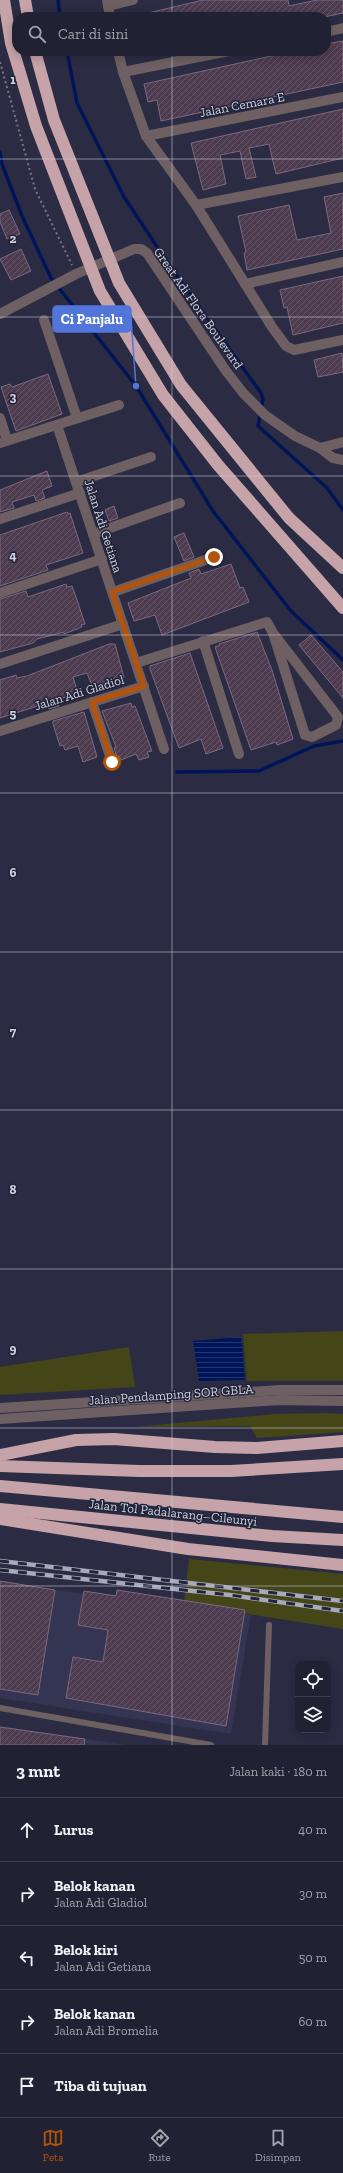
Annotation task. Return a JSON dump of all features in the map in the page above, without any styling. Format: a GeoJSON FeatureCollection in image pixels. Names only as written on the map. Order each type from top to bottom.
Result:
{"type":"FeatureCollection","features":[{"type":"Feature","properties":{"kind":"highway"},"geometry":{"type":"LineString","coordinates":[[4,0],[12,46]]}},
{"type":"Feature","properties":{"kind":"highway"},"geometry":{"type":"LineString","coordinates":[[25,0],[27,12]]}},
{"type":"Feature","properties":{"kind":"highway"},"geometry":{"type":"LineString","coordinates":[[15,56],[36,126],[100,291],[163,395],[218,465],[343,608]]}},
{"type":"Feature","properties":{"kind":"highway"},"geometry":{"type":"LineString","coordinates":[[36,56],[54,120],[123,290],[181,385],[289,518],[343,568]]}},
{"type":"Feature","properties":{"kind":"highway"},"geometry":{"type":"LineString","coordinates":[[0,1455],[76,1440],[114,1439],[215,1447],[250,1448],[343,1442]]}},
{"type":"Feature","properties":{"kind":"highway"},"geometry":{"type":"LineString","coordinates":[[0,1466],[47,1469],[231,1471],[343,1464]]}},
{"type":"Feature","properties":{"kind":"highway","name":"Jalan Tol Padalarang–Cileunyi"},"geometry":{"type":"LineString","coordinates":[[0,1486],[343,1517]]}},
{"type":"Feature","properties":{"kind":"highway","name":"Jalan Tol Padalarang–Cileunyi"},"geometry":{"type":"LineString","coordinates":[[0,1509],[264,1535],[343,1540]]}},
{"type":"Feature","properties":{"kind":"highway"},"geometry":{"type":"LineString","coordinates":[[0,1519],[188,1549],[343,1565]]}},
{"type":"Feature","properties":{"kind":"street"},"geometry":{"type":"LineString","coordinates":[[107,3],[133,0]]}},
{"type":"Feature","properties":{"kind":"street"},"geometry":{"type":"LineString","coordinates":[[331,31],[343,28]]}},
{"type":"Feature","properties":{"kind":"street"},"geometry":{"type":"LineString","coordinates":[[119,56],[123,72],[146,136],[196,205],[272,327],[290,349],[294,350],[343,340]]}},
{"type":"Feature","properties":{"kind":"street"},"geometry":{"type":"LineString","coordinates":[[123,72],[204,56]]}},
{"type":"Feature","properties":{"kind":"street","name":"Jalan Cemara E"},"geometry":{"type":"LineString","coordinates":[[146,136],[343,97]]}},
{"type":"Feature","properties":{"kind":"street"},"geometry":{"type":"LineString","coordinates":[[196,205],[343,177]]}},
{"type":"Feature","properties":{"kind":"street","name":"Great Adi Flora Boulevard"},"geometry":{"type":"LineString","coordinates":[[0,314],[76,274],[134,249],[145,251],[226,371],[256,406],[265,415],[295,436],[320,448],[333,458],[343,460]]}},
{"type":"Feature","properties":{"kind":"street"},"geometry":{"type":"LineString","coordinates":[[246,284],[343,262]]}},
{"type":"Feature","properties":{"kind":"street"},"geometry":{"type":"LineString","coordinates":[[44,320],[78,418]]}},
{"type":"Feature","properties":{"kind":"street"},"geometry":{"type":"LineString","coordinates":[[0,418],[4,441],[119,405]]}},
{"type":"Feature","properties":{"kind":"street","name":"Jalan Adi Getiana"},"geometry":{"type":"LineString","coordinates":[[57,425],[164,749]]}},
{"type":"Feature","properties":{"kind":"street"},"geometry":{"type":"LineString","coordinates":[[320,448],[343,442]]}},
{"type":"Feature","properties":{"kind":"street"},"geometry":{"type":"LineString","coordinates":[[76,482],[151,457]]}},
{"type":"Feature","properties":{"kind":"street"},"geometry":{"type":"LineString","coordinates":[[0,519],[80,493]]}},
{"type":"Feature","properties":{"kind":"street"},"geometry":{"type":"LineString","coordinates":[[93,534],[180,503]]}},
{"type":"Feature","properties":{"kind":"street"},"geometry":{"type":"LineString","coordinates":[[112,592],[214,557]]}},
{"type":"Feature","properties":{"kind":"street"},"geometry":{"type":"LineString","coordinates":[[0,592],[102,559]]}},
{"type":"Feature","properties":{"kind":"street"},"geometry":{"type":"LineString","coordinates":[[136,662],[267,622],[273,633],[338,717],[336,725],[312,737],[305,735],[273,633]]}},
{"type":"Feature","properties":{"kind":"street"},"geometry":{"type":"LineString","coordinates":[[0,664],[123,624]]}},
{"type":"Feature","properties":{"kind":"street"},"geometry":{"type":"LineString","coordinates":[[203,641],[239,754]]}},
{"type":"Feature","properties":{"kind":"street","name":"Jalan Adi Gladiol"},"geometry":{"type":"LineString","coordinates":[[0,731],[144,686]]}},
{"type":"Feature","properties":{"kind":"street"},"geometry":{"type":"LineString","coordinates":[[92,702],[112,762]]}},
{"type":"Feature","properties":{"kind":"street","name":"Jalan Pendamping SOR GBLA"},"geometry":{"type":"LineString","coordinates":[[0,1408],[280,1390],[343,1390]]}},
{"type":"Feature","properties":{"kind":"street","name":"Jalan Pendamping SOR GBLA"},"geometry":{"type":"LineString","coordinates":[[0,1419],[279,1400],[343,1401]]}},
{"type":"Feature","properties":{"kind":"lane"},"geometry":{"type":"LineString","coordinates":[[266,1745],[269,1625]]}},
{"type":"Feature","properties":{"kind":"lane"},"geometry":{"type":"LineString","coordinates":[[0,1708],[211,1745]]}},
{"type":"Feature","properties":{"kind":"path"},"geometry":{"type":"LineString","coordinates":[[0,62],[34,189],[76,274]]}},
{"type":"Feature","properties":{"kind":"shaded area"},"geometry":{"type":"Polygon","coordinates":[[[343,1331],[343,1381],[247,1381],[243,1334],[343,1331]]]}},
{"type":"Feature","properties":{"kind":"shaded area"},"geometry":{"type":"Polygon","coordinates":[[[241,1337],[245,1380],[199,1381],[193,1341],[241,1337]]]}},
{"type":"Feature","properties":{"kind":"shaded area"},"geometry":{"type":"Polygon","coordinates":[[[129,1347],[135,1387],[0,1395],[0,1367],[129,1347]]]}},
{"type":"Feature","properties":{"kind":"shaded area"},"geometry":{"type":"Polygon","coordinates":[[[275,1414],[343,1414],[343,1432],[257,1438],[250,1426],[135,1427],[275,1414]]]}},
{"type":"Feature","properties":{"kind":"shaded area"},"geometry":{"type":"Polygon","coordinates":[[[189,1559],[343,1574],[343,1629],[184,1604],[189,1559]]]}},
{"type":"Feature","properties":{"kind":"shaded area"},"geometry":{"type":"Polygon","coordinates":[[[0,1583],[251,1615],[231,1734],[0,1698],[0,1583]]]}},
{"type":"Feature","properties":{"kind":"shaded area"},"geometry":{"type":"Polygon","coordinates":[[[0,1726],[126,1745],[0,1745],[0,1726]]]}},
{"type":"Feature","properties":{"kind":"building"},"geometry":{"type":"Polygon","coordinates":[[[203,0],[288,0],[289,6],[317,0],[343,0],[343,13],[331,16],[331,12],[152,12],[203,0]]]}},
{"type":"Feature","properties":{"kind":"building"},"geometry":{"type":"Polygon","coordinates":[[[343,41],[343,82],[161,121],[157,100],[148,102],[144,84],[271,56],[331,56],[331,43],[343,41]]]}},
{"type":"Feature","properties":{"kind":"building"},"geometry":{"type":"Polygon","coordinates":[[[343,109],[343,158],[276,174],[269,144],[249,148],[256,177],[246,179],[240,151],[220,155],[226,184],[203,190],[191,143],[343,109]]]}},
{"type":"Feature","properties":{"kind":"building"},"geometry":{"type":"Polygon","coordinates":[[[343,193],[343,249],[247,270],[244,253],[246,252],[238,216],[289,205],[297,240],[331,233],[324,197],[343,193]]]}},
{"type":"Feature","properties":{"kind":"building"},"geometry":{"type":"Polygon","coordinates":[[[9,210],[20,234],[7,239],[0,222],[0,214],[9,210]]]}},
{"type":"Feature","properties":{"kind":"building"},"geometry":{"type":"Polygon","coordinates":[[[21,249],[31,271],[11,280],[0,259],[21,249]]]}},
{"type":"Feature","properties":{"kind":"building"},"geometry":{"type":"Polygon","coordinates":[[[343,276],[343,323],[293,335],[287,307],[284,308],[280,290],[343,276]]]}},
{"type":"Feature","properties":{"kind":"building"},"geometry":{"type":"Polygon","coordinates":[[[342,353],[343,372],[318,377],[314,360],[342,353]]]}},
{"type":"Feature","properties":{"kind":"building"},"geometry":{"type":"Polygon","coordinates":[[[48,374],[62,414],[16,431],[1,387],[10,384],[12,387],[48,374]]]}},
{"type":"Feature","properties":{"kind":"building"},"geometry":{"type":"Polygon","coordinates":[[[47,471],[52,486],[42,490],[45,498],[36,501],[34,495],[12,502],[14,508],[0,512],[0,490],[47,471]]]}},
{"type":"Feature","properties":{"kind":"building"},"geometry":{"type":"Polygon","coordinates":[[[114,506],[118,518],[109,521],[105,510],[114,506]]]}},
{"type":"Feature","properties":{"kind":"building"},"geometry":{"type":"Polygon","coordinates":[[[67,512],[68,514],[70,513],[83,553],[46,565],[48,570],[0,586],[0,535],[67,512]]]}},
{"type":"Feature","properties":{"kind":"building"},"geometry":{"type":"Polygon","coordinates":[[[184,533],[194,557],[184,561],[174,537],[184,533]]]}},
{"type":"Feature","properties":{"kind":"building"},"geometry":{"type":"Polygon","coordinates":[[[231,564],[240,588],[243,587],[249,602],[162,635],[155,615],[134,621],[128,603],[191,578],[189,573],[199,569],[201,574],[231,564]]]}},
{"type":"Feature","properties":{"kind":"building"},"geometry":{"type":"Polygon","coordinates":[[[66,584],[67,587],[72,586],[85,624],[81,625],[82,627],[64,634],[64,632],[37,639],[33,643],[0,652],[0,599],[26,591],[28,597],[66,584]]]}},
{"type":"Feature","properties":{"kind":"building"},"geometry":{"type":"Polygon","coordinates":[[[257,632],[272,670],[293,739],[277,745],[276,742],[251,750],[215,647],[220,645],[219,644],[257,632]]]}},
{"type":"Feature","properties":{"kind":"building"},"geometry":{"type":"Polygon","coordinates":[[[311,635],[343,672],[343,698],[299,645],[311,635]]]}},
{"type":"Feature","properties":{"kind":"building"},"geometry":{"type":"Polygon","coordinates":[[[109,644],[115,644],[124,678],[93,688],[87,673],[73,677],[78,693],[57,700],[59,706],[49,709],[47,703],[0,718],[0,680],[16,675],[17,678],[27,676],[109,644]]]}},
{"type":"Feature","properties":{"kind":"building"},"geometry":{"type":"Polygon","coordinates":[[[190,653],[223,748],[206,754],[201,739],[179,748],[150,669],[150,666],[190,653]]]}},
{"type":"Feature","properties":{"kind":"building"},"geometry":{"type":"Polygon","coordinates":[[[131,703],[132,707],[135,706],[152,751],[147,752],[149,757],[139,760],[136,754],[121,760],[119,756],[117,757],[114,748],[116,747],[102,711],[131,703]]]}},
{"type":"Feature","properties":{"kind":"building"},"geometry":{"type":"Polygon","coordinates":[[[84,712],[97,757],[83,762],[78,746],[65,750],[63,745],[60,746],[53,721],[84,712]]]}},
{"type":"Feature","properties":{"kind":"building"},"geometry":{"type":"Polygon","coordinates":[[[0,1581],[55,1590],[38,1695],[0,1689],[0,1581]]]}},
{"type":"Feature","properties":{"kind":"building"},"geometry":{"type":"Polygon","coordinates":[[[117,1590],[245,1610],[226,1726],[66,1698],[73,1657],[103,1662],[108,1630],[78,1625],[84,1591],[116,1596],[117,1590]]]}},
{"type":"Feature","properties":{"kind":"building"},"geometry":{"type":"Polygon","coordinates":[[[0,1727],[85,1739],[84,1745],[0,1745],[0,1727]]]}},
{"type":"Feature","properties":{"kind":"waterway"},"geometry":{"type":"LineString","coordinates":[[58,0],[59,12]]}},
{"type":"Feature","properties":{"kind":"waterway"},"geometry":{"type":"LineString","coordinates":[[68,56],[77,103],[124,197],[172,269],[261,393],[263,399],[258,426],[327,488],[343,510]]}},
{"type":"Feature","properties":{"kind":"waterway"},"geometry":{"type":"LineString","coordinates":[[0,152],[2,164],[22,216],[51,278],[136,386],[213,511],[291,611],[343,660]]}},
{"type":"Feature","properties":{"kind":"waterway"},"geometry":{"type":"LineString","coordinates":[[177,772],[259,771],[314,746],[343,741]]}},
{"type":"Feature","properties":{"kind":"railway"},"geometry":{"type":"LineString","coordinates":[[0,1561],[343,1601]]}},
{"type":"Feature","properties":{"kind":"railway"},"geometry":{"type":"LineString","coordinates":[[0,1570],[230,1595],[343,1611]]}},
{"type":"Feature","properties":{"kind":"place","name":"Ci Panjalu"},"geometry":{"type":"Point","coordinates":[136,386]}},
{"type":"Feature","properties":{"kind":"route"},"geometry":{"type":"LineString","coordinates":[[112,762],[92,702],[144,686],[112,592],[214,557]]}}]}
